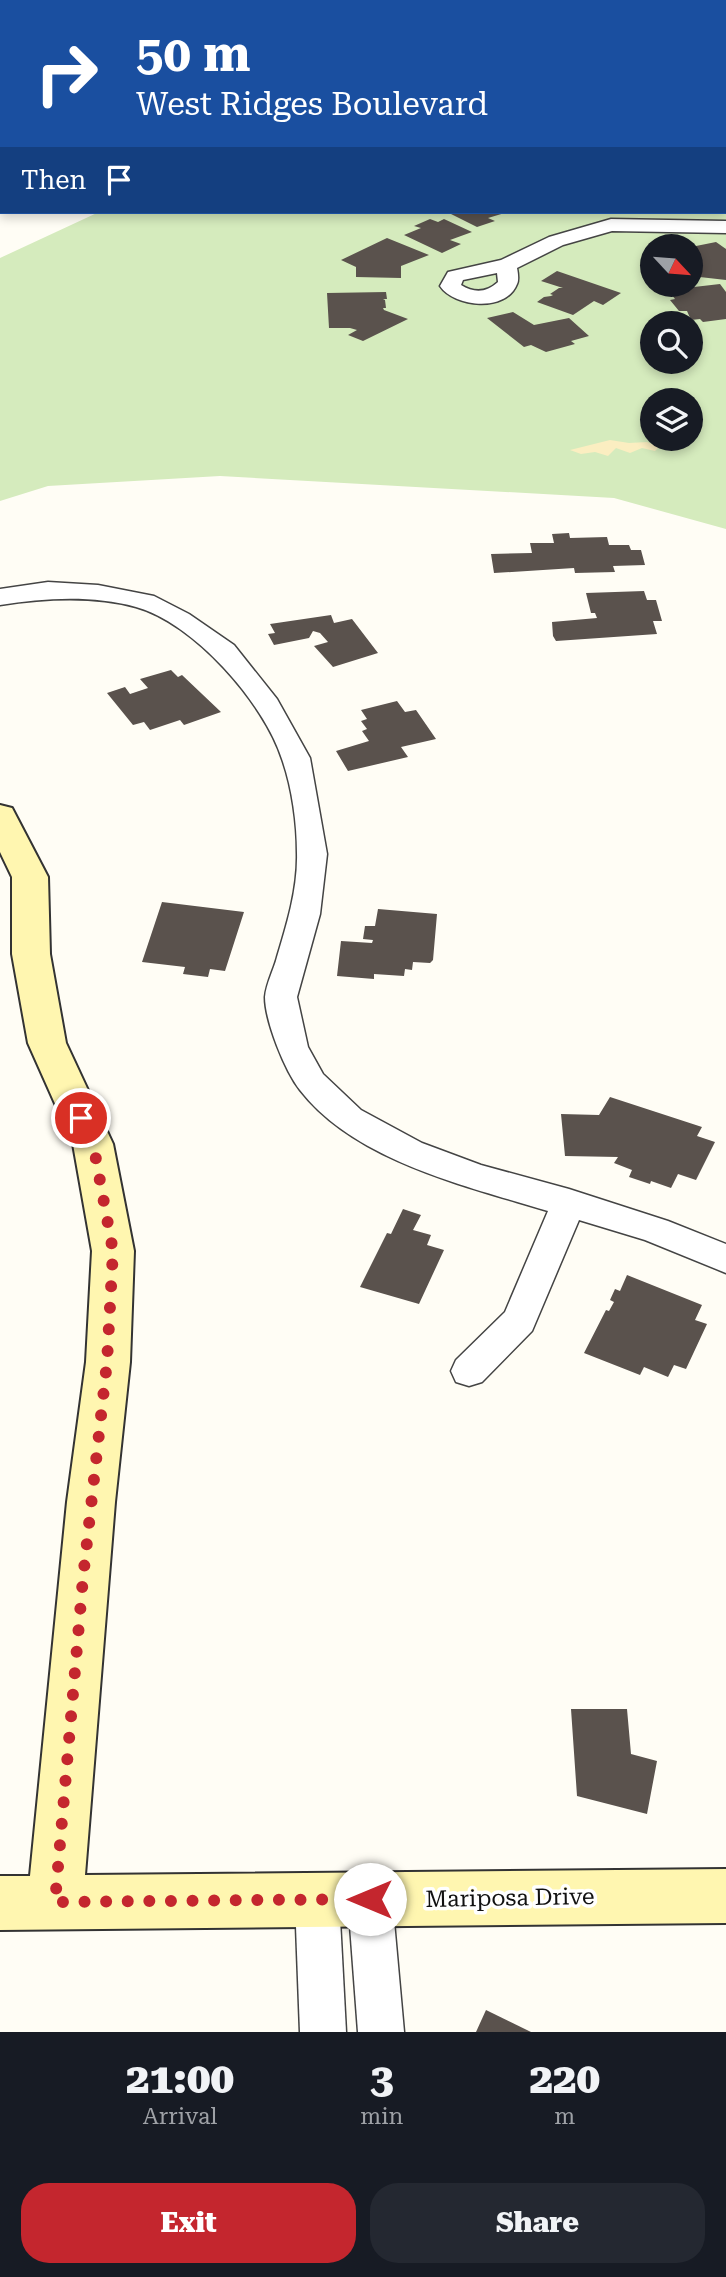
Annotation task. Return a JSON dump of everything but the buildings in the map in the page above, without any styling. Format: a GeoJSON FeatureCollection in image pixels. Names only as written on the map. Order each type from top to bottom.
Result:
{"type":"FeatureCollection","features":[{"type":"Feature","properties":{"kind":"street"},"geometry":{"type":"LineString","coordinates":[[507,265],[568,236],[611,225],[726,227]]}},
{"type":"Feature","properties":{"kind":"street"},"geometry":{"type":"LineString","coordinates":[[0,597],[48,590],[98,593],[145,601],[180,619],[225,651],[264,699],[296,758],[312,854],[306,902],[281,997],[292,1047],[311,1082],[349,1119],[410,1152],[471,1175],[656,1230],[726,1259]]}},
{"type":"Feature","properties":{"kind":"street"},"geometry":{"type":"LineString","coordinates":[[0,816],[30,877],[31,954],[47,1043],[93,1143],[113,1251],[107,1362],[83,1578],[55,1902]]}},
{"type":"Feature","properties":{"kind":"street"},"geometry":{"type":"LineString","coordinates":[[469,1371],[519,1321],[569,1202]]}},
{"type":"Feature","properties":{"kind":"street","name":"Mariposa Drive"},"geometry":{"type":"LineString","coordinates":[[0,1903],[726,1896]]}},
{"type":"Feature","properties":{"kind":"street"},"geometry":{"type":"LineString","coordinates":[[370,1899],[381,2032]]}},
{"type":"Feature","properties":{"kind":"street"},"geometry":{"type":"LineString","coordinates":[[317,1900],[323,2032]]}},
{"type":"Feature","properties":{"kind":"green space"},"geometry":{"type":"Polygon","coordinates":[[[95,214],[726,214],[726,529],[614,498],[220,476],[48,486],[0,501],[0,258],[95,214]]]}},
{"type":"Feature","properties":{"kind":"sand"},"geometry":{"type":"Polygon","coordinates":[[[610,440],[640,442],[640,449],[630,453],[616,448],[608,456],[595,452],[581,454],[570,450],[610,440]]]}},
{"type":"Feature","properties":{"kind":"route"},"geometry":{"type":"LineString","coordinates":[[81,1118],[93,1143],[113,1251],[107,1362],[83,1578],[55,1902],[370,1899]]}}]}
